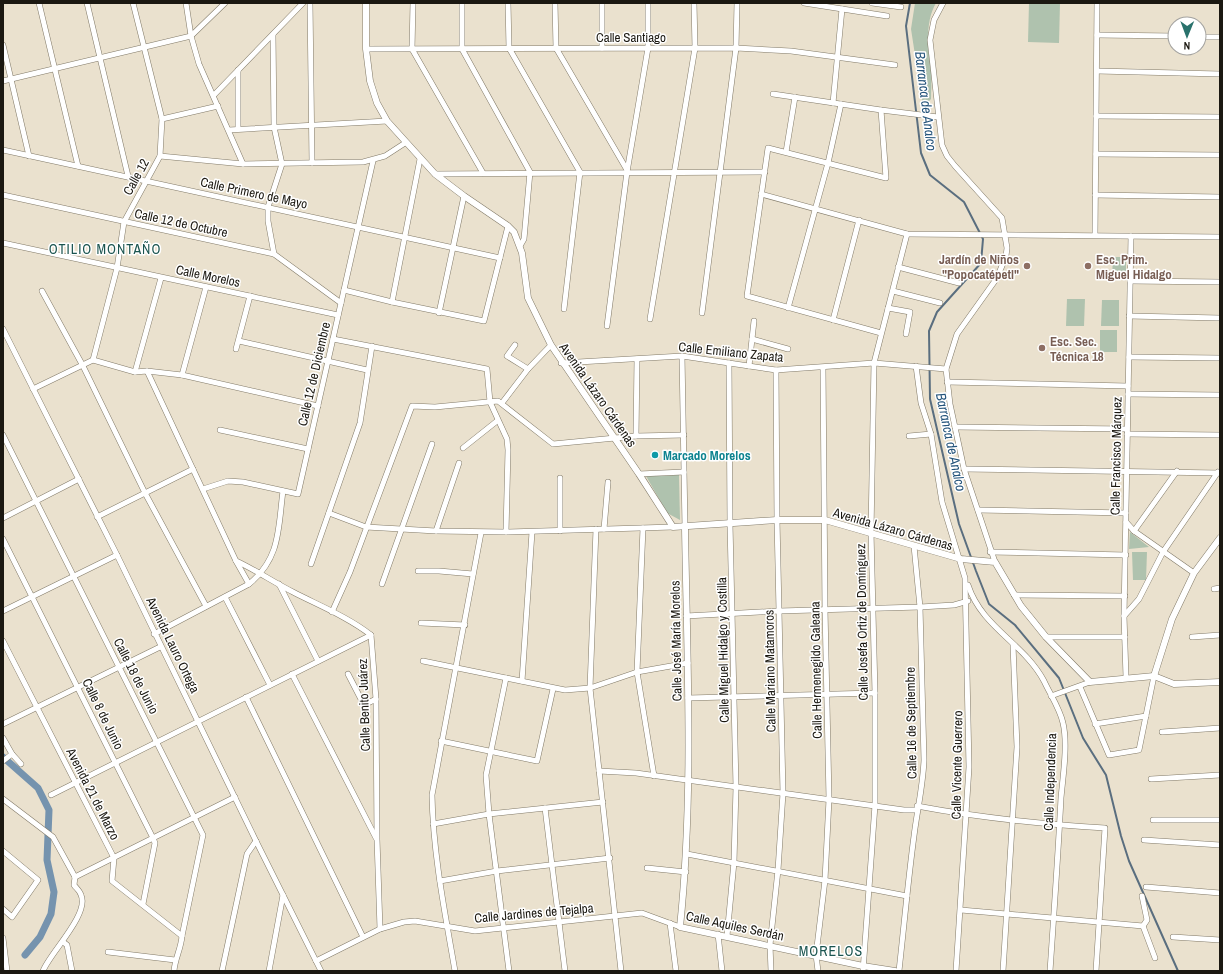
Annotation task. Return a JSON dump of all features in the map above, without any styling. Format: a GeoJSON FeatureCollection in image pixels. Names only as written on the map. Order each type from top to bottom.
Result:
{"type":"FeatureCollection","features":[{"type":"Feature","properties":{"kind":"street"},"geometry":{"type":"LineString","coordinates":[[39,3],[78,166]]}},
{"type":"Feature","properties":{"kind":"street"},"geometry":{"type":"LineString","coordinates":[[87,3],[128,176]]}},
{"type":"Feature","properties":{"kind":"street","name":"Calle 12"},"geometry":{"type":"LineString","coordinates":[[93,360],[116,268],[124,222],[160,156],[162,120],[133,3]]}},
{"type":"Feature","properties":{"kind":"street"},"geometry":{"type":"LineString","coordinates":[[186,3],[191,36],[200,64],[243,164]]}},
{"type":"Feature","properties":{"kind":"street"},"geometry":{"type":"LineString","coordinates":[[3,81],[191,36],[225,3]]}},
{"type":"Feature","properties":{"kind":"street"},"geometry":{"type":"LineString","coordinates":[[214,95],[303,3]]}},
{"type":"Feature","properties":{"kind":"street"},"geometry":{"type":"LineString","coordinates":[[310,3],[312,163]]}},
{"type":"Feature","properties":{"kind":"street","name":"Avenida Lázaro Cárdenas"},"geometry":{"type":"LineString","coordinates":[[366,3],[366,49],[370,81],[376,103],[387,122],[435,174],[508,226],[514,232],[520,246],[528,298],[550,345],[561,363],[640,474],[673,527],[777,520],[824,520],[871,532],[964,560],[993,562]]}},
{"type":"Feature","properties":{"kind":"street"},"geometry":{"type":"LineString","coordinates":[[413,3],[412,49],[483,173]]}},
{"type":"Feature","properties":{"kind":"street"},"geometry":{"type":"LineString","coordinates":[[462,3],[462,49],[530,172],[524,239],[520,246]]}},
{"type":"Feature","properties":{"kind":"street"},"geometry":{"type":"LineString","coordinates":[[508,3],[509,48],[580,172],[564,309]]}},
{"type":"Feature","properties":{"kind":"street"},"geometry":{"type":"LineString","coordinates":[[555,3],[556,48],[627,171]]}},
{"type":"Feature","properties":{"kind":"street"},"geometry":{"type":"LineString","coordinates":[[602,3],[602,48]]}},
{"type":"Feature","properties":{"kind":"street"},"geometry":{"type":"LineString","coordinates":[[607,326],[627,171],[648,48],[648,3]]}},
{"type":"Feature","properties":{"kind":"street"},"geometry":{"type":"LineString","coordinates":[[650,318],[695,48],[694,3]]}},
{"type":"Feature","properties":{"kind":"street"},"geometry":{"type":"LineString","coordinates":[[702,313],[722,172],[736,48],[737,3]]}},
{"type":"Feature","properties":{"kind":"street"},"geometry":{"type":"LineString","coordinates":[[804,3],[887,16]]}},
{"type":"Feature","properties":{"kind":"street"},"geometry":{"type":"LineString","coordinates":[[872,3],[901,7]]}},
{"type":"Feature","properties":{"kind":"street"},"geometry":{"type":"LineString","coordinates":[[942,3],[931,30],[931,56],[942,145],[947,156],[1002,218],[1005,234],[1006,256],[997,278],[957,334],[946,369],[955,427],[964,468],[993,562],[1014,595],[1046,637],[1090,682]]}},
{"type":"Feature","properties":{"kind":"street"},"geometry":{"type":"LineString","coordinates":[[1095,235],[1097,3]]}},
{"type":"Feature","properties":{"kind":"street"},"geometry":{"type":"LineString","coordinates":[[833,103],[842,9]]}},
{"type":"Feature","properties":{"kind":"street"},"geometry":{"type":"LineString","coordinates":[[273,35],[274,127],[282,164],[268,207],[268,221],[274,254]]}},
{"type":"Feature","properties":{"kind":"street"},"geometry":{"type":"LineString","coordinates":[[1097,35],[1167,36]]}},
{"type":"Feature","properties":{"kind":"street"},"geometry":{"type":"LineString","coordinates":[[1207,37],[1220,37]]}},
{"type":"Feature","properties":{"kind":"street"},"geometry":{"type":"LineString","coordinates":[[3,45],[29,156]]}},
{"type":"Feature","properties":{"kind":"street","name":"Calle Santiago"},"geometry":{"type":"LineString","coordinates":[[366,49],[736,48],[791,51],[895,65]]}},
{"type":"Feature","properties":{"kind":"street"},"geometry":{"type":"LineString","coordinates":[[238,70],[238,129]]}},
{"type":"Feature","properties":{"kind":"street"},"geometry":{"type":"LineString","coordinates":[[1097,71],[1220,74]]}},
{"type":"Feature","properties":{"kind":"street"},"geometry":{"type":"LineString","coordinates":[[773,94],[881,110],[922,113],[938,117]]}},
{"type":"Feature","properties":{"kind":"street"},"geometry":{"type":"LineString","coordinates":[[786,152],[795,97]]}},
{"type":"Feature","properties":{"kind":"street"},"geometry":{"type":"LineString","coordinates":[[788,308],[828,163],[841,104]]}},
{"type":"Feature","properties":{"kind":"street"},"geometry":{"type":"LineString","coordinates":[[162,120],[218,106]]}},
{"type":"Feature","properties":{"kind":"street"},"geometry":{"type":"LineString","coordinates":[[881,110],[886,178],[768,148],[747,296],[881,333]]}},
{"type":"Feature","properties":{"kind":"street"},"geometry":{"type":"LineString","coordinates":[[1096,116],[1220,117]]}},
{"type":"Feature","properties":{"kind":"street"},"geometry":{"type":"LineString","coordinates":[[228,130],[387,122]]}},
{"type":"Feature","properties":{"kind":"street"},"geometry":{"type":"LineString","coordinates":[[160,156],[243,164],[372,161],[385,156],[406,143]]}},
{"type":"Feature","properties":{"kind":"street","name":"Calle Primero de Mayo"},"geometry":{"type":"LineString","coordinates":[[3,150],[147,180],[500,258]]}},
{"type":"Feature","properties":{"kind":"street"},"geometry":{"type":"LineString","coordinates":[[1096,154],[1220,156]]}},
{"type":"Feature","properties":{"kind":"street"},"geometry":{"type":"LineString","coordinates":[[392,302],[420,159]]}},
{"type":"Feature","properties":{"kind":"street","name":"Calle 12 de Diciembre"},"geometry":{"type":"LineString","coordinates":[[283,491],[298,494],[359,227],[372,161]]}},
{"type":"Feature","properties":{"kind":"street"},"geometry":{"type":"LineString","coordinates":[[435,174],[627,171],[765,172]]}},
{"type":"Feature","properties":{"kind":"street"},"geometry":{"type":"LineString","coordinates":[[761,194],[907,234],[1220,237]]}},
{"type":"Feature","properties":{"kind":"street","name":"Calle 12 de Octubre"},"geometry":{"type":"LineString","coordinates":[[3,195],[274,254],[341,303]]}},
{"type":"Feature","properties":{"kind":"street"},"geometry":{"type":"LineString","coordinates":[[1095,195],[1220,197]]}},
{"type":"Feature","properties":{"kind":"street"},"geometry":{"type":"LineString","coordinates":[[439,313],[464,196]]}},
{"type":"Feature","properties":{"kind":"street"},"geometry":{"type":"LineString","coordinates":[[833,320],[859,220]]}},
{"type":"Feature","properties":{"kind":"street"},"geometry":{"type":"LineString","coordinates":[[344,290],[439,313],[484,321],[508,226]]}},
{"type":"Feature","properties":{"kind":"street","name":"Calle Josefa Ortiz de Domínguez"},"geometry":{"type":"LineString","coordinates":[[863,969],[875,805],[875,693],[871,532],[874,363],[907,234]]}},
{"type":"Feature","properties":{"kind":"street","name":"Calle Francisco Márquez"},"geometry":{"type":"LineString","coordinates":[[1126,677],[1124,616],[1130,236]]}},
{"type":"Feature","properties":{"kind":"street","name":"Calle Morelos"},"geometry":{"type":"LineString","coordinates":[[4,243],[338,315]]}},
{"type":"Feature","properties":{"kind":"street"},"geometry":{"type":"LineString","coordinates":[[898,267],[959,283]]}},
{"type":"Feature","properties":{"kind":"street"},"geometry":{"type":"LineString","coordinates":[[135,372],[162,278]]}},
{"type":"Feature","properties":{"kind":"street"},"geometry":{"type":"LineString","coordinates":[[1130,281],[1220,282]]}},
{"type":"Feature","properties":{"kind":"street"},"geometry":{"type":"LineString","coordinates":[[182,374],[206,287]]}},
{"type":"Feature","properties":{"kind":"street"},"geometry":{"type":"LineString","coordinates":[[893,290],[940,303]]}},
{"type":"Feature","properties":{"kind":"street"},"geometry":{"type":"LineString","coordinates":[[42,291],[83,366],[145,493],[206,606]]}},
{"type":"Feature","properties":{"kind":"street"},"geometry":{"type":"LineString","coordinates":[[236,349],[250,296]]}},
{"type":"Feature","properties":{"kind":"street"},"geometry":{"type":"LineString","coordinates":[[888,308],[910,312],[906,334]]}},
{"type":"Feature","properties":{"kind":"street"},"geometry":{"type":"LineString","coordinates":[[1129,316],[1220,318]]}},
{"type":"Feature","properties":{"kind":"street"},"geometry":{"type":"LineString","coordinates":[[749,366],[754,321]]}},
{"type":"Feature","properties":{"kind":"street","name":"Avenida Lauro Ortega"},"geometry":{"type":"LineString","coordinates":[[3,329],[117,555],[154,634],[199,721],[256,841],[321,971]]}},
{"type":"Feature","properties":{"kind":"street"},"geometry":{"type":"LineString","coordinates":[[333,339],[487,369],[490,402],[497,421],[507,439],[506,532]]}},
{"type":"Feature","properties":{"kind":"street"},"geometry":{"type":"LineString","coordinates":[[752,339],[788,349]]}},
{"type":"Feature","properties":{"kind":"street"},"geometry":{"type":"LineString","coordinates":[[239,341],[367,370]]}},
{"type":"Feature","properties":{"kind":"street"},"geometry":{"type":"LineString","coordinates":[[502,403],[528,369],[550,345]]}},
{"type":"Feature","properties":{"kind":"street"},"geometry":{"type":"LineString","coordinates":[[311,564],[360,423],[366,396],[367,370],[372,346]]}},
{"type":"Feature","properties":{"kind":"street"},"geometry":{"type":"LineString","coordinates":[[515,346],[506,356],[528,369]]}},
{"type":"Feature","properties":{"kind":"street","name":"Calle Emiliano Zapata"},"geometry":{"type":"LineString","coordinates":[[561,363],[682,356],[776,370],[823,368],[874,363],[946,369]]}},
{"type":"Feature","properties":{"kind":"street","name":"Calle José María Morelos"},"geometry":{"type":"LineString","coordinates":[[680,926],[686,872],[690,781],[682,356]]}},
{"type":"Feature","properties":{"kind":"street"},"geometry":{"type":"LineString","coordinates":[[1128,357],[1220,358]]}},
{"type":"Feature","properties":{"kind":"street"},"geometry":{"type":"LineString","coordinates":[[636,436],[637,359]]}},
{"type":"Feature","properties":{"kind":"street"},"geometry":{"type":"LineString","coordinates":[[33,389],[93,360],[135,372],[147,371],[182,374],[202,380],[318,406]]}},
{"type":"Feature","properties":{"kind":"street","name":"Calle Miguel Hidalgo y Costilla"},"geometry":{"type":"LineString","coordinates":[[727,936],[734,862],[736,787],[730,524],[730,363]]}},
{"type":"Feature","properties":{"kind":"street","name":"Calle Vicente Guerrero"},"geometry":{"type":"LineString","coordinates":[[916,366],[921,403],[931,434],[942,502],[964,560],[966,578],[969,760],[967,816],[956,971]]}},
{"type":"Feature","properties":{"kind":"street","name":"Calle Hermenegildo Galeana"},"geometry":{"type":"LineString","coordinates":[[818,971],[816,955],[825,880],[829,799],[828,694],[825,609],[823,368]]}},
{"type":"Feature","properties":{"kind":"street","name":"Calle Mariano Matamoros"},"geometry":{"type":"LineString","coordinates":[[772,971],[770,945],[778,870],[783,793],[777,520],[776,370]]}},
{"type":"Feature","properties":{"kind":"street"},"geometry":{"type":"LineString","coordinates":[[147,371],[236,561],[249,584]]}},
{"type":"Feature","properties":{"kind":"street"},"geometry":{"type":"LineString","coordinates":[[947,382],[1128,386]]}},
{"type":"Feature","properties":{"kind":"street"},"geometry":{"type":"LineString","coordinates":[[1128,394],[1220,395]]}},
{"type":"Feature","properties":{"kind":"street"},"geometry":{"type":"LineString","coordinates":[[332,612],[350,572],[412,406],[435,407],[498,401],[553,444],[614,437],[684,435]]}},
{"type":"Feature","properties":{"kind":"street"},"geometry":{"type":"LineString","coordinates":[[463,448],[497,421]]}},
{"type":"Feature","properties":{"kind":"street"},"geometry":{"type":"LineString","coordinates":[[955,427],[1220,435]]}},
{"type":"Feature","properties":{"kind":"street"},"geometry":{"type":"LineString","coordinates":[[220,430],[308,449]]}},
{"type":"Feature","properties":{"kind":"street"},"geometry":{"type":"LineString","coordinates":[[909,436],[931,434]]}},
{"type":"Feature","properties":{"kind":"street","name":"Calle 18 de Junio"},"geometry":{"type":"LineString","coordinates":[[3,435],[118,668],[203,835],[182,936],[181,948],[175,960]]}},
{"type":"Feature","properties":{"kind":"street"},"geometry":{"type":"LineString","coordinates":[[382,584],[432,444]]}},
{"type":"Feature","properties":{"kind":"street"},"geometry":{"type":"LineString","coordinates":[[436,531],[459,463]]}},
{"type":"Feature","properties":{"kind":"street"},"geometry":{"type":"LineString","coordinates":[[964,468],[1219,472]]}},
{"type":"Feature","properties":{"kind":"street"},"geometry":{"type":"LineString","coordinates":[[97,516],[193,469]]}},
{"type":"Feature","properties":{"kind":"street"},"geometry":{"type":"LineString","coordinates":[[1134,531],[1177,471]]}},
{"type":"Feature","properties":{"kind":"street"},"geometry":{"type":"LineString","coordinates":[[640,474],[684,472]]}},
{"type":"Feature","properties":{"kind":"street"},"geometry":{"type":"LineString","coordinates":[[1124,616],[1139,599],[1163,552],[1219,472]]}},
{"type":"Feature","properties":{"kind":"street"},"geometry":{"type":"LineString","coordinates":[[560,478],[560,531]]}},
{"type":"Feature","properties":{"kind":"street"},"geometry":{"type":"LineString","coordinates":[[3,518],[79,479]]}},
{"type":"Feature","properties":{"kind":"street"},"geometry":{"type":"LineString","coordinates":[[154,634],[249,584],[262,573],[274,552],[283,491],[242,482],[228,481],[203,489]]}},
{"type":"Feature","properties":{"kind":"street"},"geometry":{"type":"LineString","coordinates":[[604,529],[608,482]]}},
{"type":"Feature","properties":{"kind":"street"},"geometry":{"type":"LineString","coordinates":[[978,510],[1126,513]]}},
{"type":"Feature","properties":{"kind":"street"},"geometry":{"type":"LineString","coordinates":[[329,513],[366,527],[401,530],[481,533],[673,527]]}},
{"type":"Feature","properties":{"kind":"street"},"geometry":{"type":"LineString","coordinates":[[1126,522],[1134,531],[1194,574]]}},
{"type":"Feature","properties":{"kind":"street"},"geometry":{"type":"LineString","coordinates":[[643,528],[637,672],[654,776]]}},
{"type":"Feature","properties":{"kind":"street"},"geometry":{"type":"LineString","coordinates":[[596,529],[590,688],[610,858],[621,971]]}},
{"type":"Feature","properties":{"kind":"street"},"geometry":{"type":"LineString","coordinates":[[522,681],[532,532]]}},
{"type":"Feature","properties":{"kind":"street"},"geometry":{"type":"LineString","coordinates":[[455,971],[432,824],[432,795],[441,742],[457,669],[481,533]]}},
{"type":"Feature","properties":{"kind":"street"},"geometry":{"type":"LineString","coordinates":[[1080,686],[1109,755],[1139,750],[1154,676],[1172,619],[1194,574],[1220,538]]}},
{"type":"Feature","properties":{"kind":"street","name":"Calle 8 de Junio"},"geometry":{"type":"LineString","coordinates":[[3,539],[153,838]]}},
{"type":"Feature","properties":{"kind":"street","name":"Calle 16 de Septiembre"},"geometry":{"type":"LineString","coordinates":[[899,971],[917,808],[923,785],[924,760],[920,607],[914,546]]}},
{"type":"Feature","properties":{"kind":"street"},"geometry":{"type":"LineString","coordinates":[[990,552],[1126,555]]}},
{"type":"Feature","properties":{"kind":"street"},"geometry":{"type":"LineString","coordinates":[[3,611],[117,555]]}},
{"type":"Feature","properties":{"kind":"street"},"geometry":{"type":"LineString","coordinates":[[236,561],[262,573],[370,635]]}},
{"type":"Feature","properties":{"kind":"street"},"geometry":{"type":"LineString","coordinates":[[418,571],[439,570],[473,574]]}},
{"type":"Feature","properties":{"kind":"street","name":"Calle Independencia"},"geometry":{"type":"LineString","coordinates":[[966,578],[972,599],[992,626],[1027,658],[1054,695],[1063,721],[1065,734],[1050,971]]}},
{"type":"Feature","properties":{"kind":"street"},"geometry":{"type":"LineString","coordinates":[[279,584],[318,661]]}},
{"type":"Feature","properties":{"kind":"street"},"geometry":{"type":"LineString","coordinates":[[1014,595],[1125,596]]}},
{"type":"Feature","properties":{"kind":"street"},"geometry":{"type":"LineString","coordinates":[[226,597],[270,685]]}},
{"type":"Feature","properties":{"kind":"street"},"geometry":{"type":"LineString","coordinates":[[686,616],[825,609],[954,605],[972,599]]}},
{"type":"Feature","properties":{"kind":"street"},"geometry":{"type":"LineString","coordinates":[[421,624],[465,625]]}},
{"type":"Feature","properties":{"kind":"street"},"geometry":{"type":"LineString","coordinates":[[51,795],[370,635]]}},
{"type":"Feature","properties":{"kind":"street","name":"Calle Benito Juárez"},"geometry":{"type":"LineString","coordinates":[[370,635],[376,699],[377,839],[380,929]]}},
{"type":"Feature","properties":{"kind":"street"},"geometry":{"type":"LineString","coordinates":[[1192,637],[1220,635]]}},
{"type":"Feature","properties":{"kind":"street"},"geometry":{"type":"LineString","coordinates":[[1046,637],[1124,637]]}},
{"type":"Feature","properties":{"kind":"street","name":"Avenida 21 de Marzo"},"geometry":{"type":"LineString","coordinates":[[3,641],[38,708],[74,783],[114,858],[112,881],[182,936]]}},
{"type":"Feature","properties":{"kind":"street"},"geometry":{"type":"LineString","coordinates":[[1003,971],[1017,747],[1013,645]]}},
{"type":"Feature","properties":{"kind":"street"},"geometry":{"type":"LineString","coordinates":[[3,724],[38,708],[160,646]]}},
{"type":"Feature","properties":{"kind":"street"},"geometry":{"type":"LineString","coordinates":[[423,661],[522,681],[553,689],[579,690],[590,688],[637,672],[688,663]]}},
{"type":"Feature","properties":{"kind":"street"},"geometry":{"type":"LineString","coordinates":[[292,674],[377,839]]}},
{"type":"Feature","properties":{"kind":"street"},"geometry":{"type":"LineString","coordinates":[[348,674],[364,705],[376,699]]}},
{"type":"Feature","properties":{"kind":"street"},"geometry":{"type":"LineString","coordinates":[[1054,695],[1090,682],[1126,677],[1154,676],[1174,684],[1220,682]]}},
{"type":"Feature","properties":{"kind":"street"},"geometry":{"type":"LineString","coordinates":[[506,678],[486,775],[489,814],[509,971]]}},
{"type":"Feature","properties":{"kind":"street"},"geometry":{"type":"LineString","coordinates":[[441,742],[537,761],[553,689]]}},
{"type":"Feature","properties":{"kind":"street"},"geometry":{"type":"LineString","coordinates":[[688,698],[875,693]]}},
{"type":"Feature","properties":{"kind":"street"},"geometry":{"type":"LineString","coordinates":[[246,697],[364,937]]}},
{"type":"Feature","properties":{"kind":"street"},"geometry":{"type":"LineString","coordinates":[[1095,724],[1146,716]]}},
{"type":"Feature","properties":{"kind":"street"},"geometry":{"type":"LineString","coordinates":[[1162,732],[1220,728]]}},
{"type":"Feature","properties":{"kind":"street"},"geometry":{"type":"LineString","coordinates":[[3,738],[12,754],[21,764]]}},
{"type":"Feature","properties":{"kind":"street"},"geometry":{"type":"LineString","coordinates":[[3,761],[12,754]]}},
{"type":"Feature","properties":{"kind":"street"},"geometry":{"type":"LineString","coordinates":[[599,771],[636,773],[875,805],[917,808],[1013,822],[1106,828],[1096,971]]}},
{"type":"Feature","properties":{"kind":"street"},"geometry":{"type":"LineString","coordinates":[[1151,779],[1220,775]]}},
{"type":"Feature","properties":{"kind":"street"},"geometry":{"type":"LineString","coordinates":[[75,877],[235,797]]}},
{"type":"Feature","properties":{"kind":"street"},"geometry":{"type":"LineString","coordinates":[[3,799],[53,837],[75,877],[74,885],[81,895],[81,905],[63,942],[43,971]]}},
{"type":"Feature","properties":{"kind":"street"},"geometry":{"type":"LineString","coordinates":[[432,824],[489,814],[603,802]]}},
{"type":"Feature","properties":{"kind":"street"},"geometry":{"type":"LineString","coordinates":[[545,808],[565,971]]}},
{"type":"Feature","properties":{"kind":"street"},"geometry":{"type":"LineString","coordinates":[[1153,820],[1220,820]]}},
{"type":"Feature","properties":{"kind":"street"},"geometry":{"type":"LineString","coordinates":[[143,904],[154,843],[153,838]]}},
{"type":"Feature","properties":{"kind":"street"},"geometry":{"type":"LineString","coordinates":[[1144,840],[1220,845]]}},
{"type":"Feature","properties":{"kind":"street"},"geometry":{"type":"LineString","coordinates":[[222,971],[247,854],[256,841]]}},
{"type":"Feature","properties":{"kind":"street"},"geometry":{"type":"LineString","coordinates":[[3,851],[38,880],[12,917],[3,909]]}},
{"type":"Feature","properties":{"kind":"street"},"geometry":{"type":"LineString","coordinates":[[687,854],[778,870],[907,896]]}},
{"type":"Feature","properties":{"kind":"street"},"geometry":{"type":"LineString","coordinates":[[440,880],[497,871],[610,858]]}},
{"type":"Feature","properties":{"kind":"street"},"geometry":{"type":"LineString","coordinates":[[647,868],[686,872]]}},
{"type":"Feature","properties":{"kind":"street"},"geometry":{"type":"LineString","coordinates":[[1146,888],[1220,893]]}},
{"type":"Feature","properties":{"kind":"street"},"geometry":{"type":"LineString","coordinates":[[269,971],[283,895]]}},
{"type":"Feature","properties":{"kind":"street"},"geometry":{"type":"LineString","coordinates":[[1142,896],[1147,920],[1143,926]]}},
{"type":"Feature","properties":{"kind":"street"},"geometry":{"type":"LineString","coordinates":[[961,910],[1143,926]]}},
{"type":"Feature","properties":{"kind":"street","name":"Calle Jardines de Tejalpa"},"geometry":{"type":"LineString","coordinates":[[316,961],[380,929],[415,921],[475,931],[642,913]]}},
{"type":"Feature","properties":{"kind":"street","name":"Calle Aquiles Serdán"},"geometry":{"type":"LineString","coordinates":[[642,913],[680,926],[816,955],[863,969],[895,971]]}},
{"type":"Feature","properties":{"kind":"street"},"geometry":{"type":"LineString","coordinates":[[670,923],[676,971]]}},
{"type":"Feature","properties":{"kind":"street"},"geometry":{"type":"LineString","coordinates":[[1143,926],[1155,958]]}},
{"type":"Feature","properties":{"kind":"street"},"geometry":{"type":"LineString","coordinates":[[718,934],[722,971]]}},
{"type":"Feature","properties":{"kind":"street"},"geometry":{"type":"LineString","coordinates":[[1173,937],[1220,940]]}},
{"type":"Feature","properties":{"kind":"street"},"geometry":{"type":"LineString","coordinates":[[3,938],[7,971]]}},
{"type":"Feature","properties":{"kind":"street"},"geometry":{"type":"LineString","coordinates":[[63,942],[67,945],[72,971]]}},
{"type":"Feature","properties":{"kind":"street"},"geometry":{"type":"LineString","coordinates":[[108,952],[175,960],[174,971]]}},
{"type":"Feature","properties":{"kind":"green space"},"geometry":{"type":"Polygon","coordinates":[[[915,3],[936,3],[930,19],[928,36],[931,99],[923,107],[911,29],[915,3]]]}},
{"type":"Feature","properties":{"kind":"green space"},"geometry":{"type":"Polygon","coordinates":[[[1029,3],[1060,3],[1059,43],[1028,42],[1029,3]]]}},
{"type":"Feature","properties":{"kind":"green space"},"geometry":{"type":"Polygon","coordinates":[[[1113,257],[1126,257],[1126,278],[1112,278],[1113,257]]]}},
{"type":"Feature","properties":{"kind":"green space"},"geometry":{"type":"Polygon","coordinates":[[[1067,299],[1085,299],[1084,326],[1066,326],[1067,299]]]}},
{"type":"Feature","properties":{"kind":"green space"},"geometry":{"type":"Polygon","coordinates":[[[1102,300],[1119,300],[1119,326],[1101,326],[1102,300]]]}},
{"type":"Feature","properties":{"kind":"green space"},"geometry":{"type":"Polygon","coordinates":[[[1100,330],[1117,330],[1117,352],[1100,352],[1100,330]]]}},
{"type":"Feature","properties":{"kind":"green space"},"geometry":{"type":"Polygon","coordinates":[[[679,475],[680,520],[667,513],[646,476],[679,475]]]}},
{"type":"Feature","properties":{"kind":"green space"},"geometry":{"type":"Polygon","coordinates":[[[1130,532],[1149,547],[1129,549],[1130,532]]]}},
{"type":"Feature","properties":{"kind":"green space"},"geometry":{"type":"Polygon","coordinates":[[[1132,552],[1147,552],[1146,580],[1133,580],[1132,552]]]}},
{"type":"Feature","properties":{"kind":"waterway","name":"Barranca de Analco"},"geometry":{"type":"LineString","coordinates":[[910,3],[906,26],[921,153],[930,175],[964,202],[983,239],[981,263],[937,312],[929,331],[930,399],[959,524],[989,604],[1015,625],[1059,678],[1083,738],[1106,775],[1121,836],[1129,861],[1178,971]]}},
{"type":"Feature","properties":{"kind":"waterway"},"geometry":{"type":"LineString","coordinates":[[3,757],[38,788],[49,810],[47,860],[54,892],[51,914],[40,937],[25,955]]}},
{"type":"Feature","properties":{"kind":"place","name":"Jardín de Niños \"Popocatépetl\""},"geometry":{"type":"Point","coordinates":[1027,266]}},
{"type":"Feature","properties":{"kind":"place","name":"Esc. Prim. Miguel Hidalgo"},"geometry":{"type":"Point","coordinates":[1088,266]}},
{"type":"Feature","properties":{"kind":"place","name":"Esc. Sec. Técnica 18"},"geometry":{"type":"Point","coordinates":[1042,348]}},
{"type":"Feature","properties":{"kind":"place","name":"Marcado Morelos"},"geometry":{"type":"Point","coordinates":[655,455]}},
{"type":"Feature","properties":{"kind":"district","name":"OTILIO MONTAÑO"},"geometry":{"type":"Point","coordinates":[105,249]}},
{"type":"Feature","properties":{"kind":"district","name":"MORELOS"},"geometry":{"type":"Point","coordinates":[831,951]}}]}
